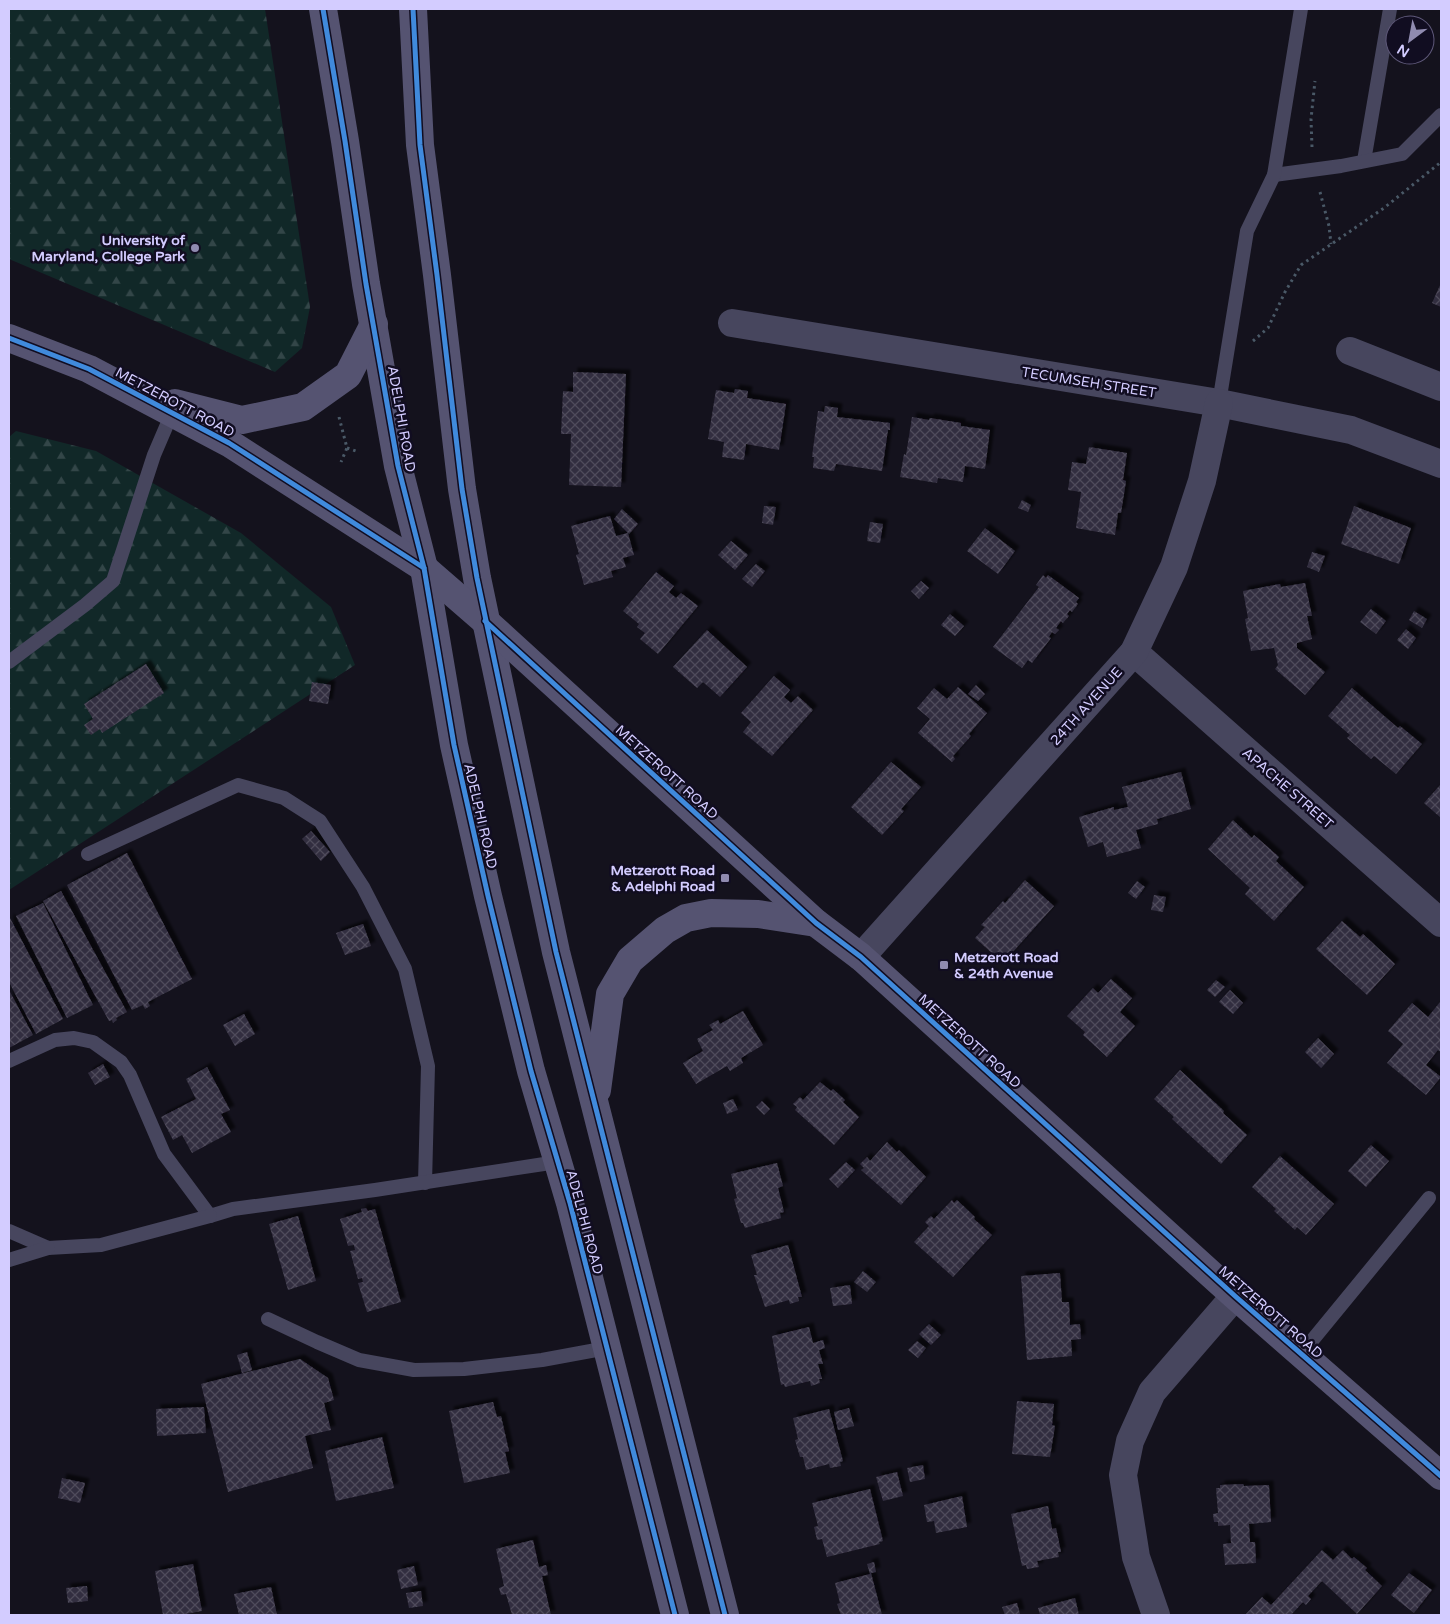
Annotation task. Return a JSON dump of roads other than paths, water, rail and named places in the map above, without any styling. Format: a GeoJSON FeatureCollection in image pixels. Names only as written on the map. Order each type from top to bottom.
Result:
{"type":"FeatureCollection","features":[{"type":"Feature","properties":{"kind":"main road","name":"ADELPHI ROAD"},"geometry":{"type":"LineString","coordinates":[[323,9],[398,466],[424,568],[454,745],[531,1071],[570,1203],[675,1615]]}},
{"type":"Feature","properties":{"kind":"main road"},"geometry":{"type":"LineString","coordinates":[[413,9],[420,145],[462,489],[485,621],[556,952],[725,1615]]}},
{"type":"Feature","properties":{"kind":"main road"},"geometry":{"type":"LineString","coordinates":[[132,392],[242,420],[303,407],[348,375],[374,324]]}},
{"type":"Feature","properties":{"kind":"main road","name":"METZEROTT ROAD"},"geometry":{"type":"LineString","coordinates":[[9,338],[89,369],[228,443],[424,568],[485,621],[816,923],[861,957],[1234,1296],[1441,1476]]}},
{"type":"Feature","properties":{"kind":"main road"},"geometry":{"type":"LineString","coordinates":[[595,1104],[610,994],[630,960],[665,930],[686,918],[711,913],[758,914],[816,923]]}},
{"type":"Feature","properties":{"kind":"street","name":"TECUMSEH STREET"},"geometry":{"type":"LineString","coordinates":[[732,323],[1219,403],[1351,430],[1441,464]]}},
{"type":"Feature","properties":{"kind":"street"},"geometry":{"type":"LineString","coordinates":[[1350,351],[1441,387]]}},
{"type":"Feature","properties":{"kind":"street","name":"24TH AVENUE"},"geometry":{"type":"LineString","coordinates":[[861,957],[1134,652],[1174,567],[1202,481],[1219,403]]}},
{"type":"Feature","properties":{"kind":"street","name":"APACHE STREET"},"geometry":{"type":"LineString","coordinates":[[1134,652],[1441,923]]}},
{"type":"Feature","properties":{"kind":"street"},"geometry":{"type":"LineString","coordinates":[[1156,1615],[1136,1557],[1123,1475],[1130,1441],[1152,1392],[1234,1296]]}},
{"type":"Feature","properties":{"kind":"lane"},"geometry":{"type":"LineString","coordinates":[[1219,403],[1247,232],[1274,175],[1301,9]]}},
{"type":"Feature","properties":{"kind":"lane"},"geometry":{"type":"LineString","coordinates":[[1364,162],[1390,9]]}},
{"type":"Feature","properties":{"kind":"lane"},"geometry":{"type":"LineString","coordinates":[[1274,175],[1364,162],[1402,154],[1441,115]]}},
{"type":"Feature","properties":{"kind":"lane"},"geometry":{"type":"LineString","coordinates":[[9,662],[113,581],[154,455],[172,413]]}},
{"type":"Feature","properties":{"kind":"lane"},"geometry":{"type":"LineString","coordinates":[[88,854],[238,785],[284,798],[320,821],[363,887],[405,969],[428,1066],[425,1183]]}},
{"type":"Feature","properties":{"kind":"lane"},"geometry":{"type":"LineString","coordinates":[[9,1061],[55,1040],[74,1038],[93,1042],[121,1062],[130,1075],[164,1154],[210,1216]]}},
{"type":"Feature","properties":{"kind":"lane"},"geometry":{"type":"LineString","coordinates":[[9,1260],[48,1248],[101,1245],[234,1209],[425,1183],[558,1162]]}},
{"type":"Feature","properties":{"kind":"lane"},"geometry":{"type":"LineString","coordinates":[[1301,1354],[1429,1198]]}},
{"type":"Feature","properties":{"kind":"lane"},"geometry":{"type":"LineString","coordinates":[[9,1231],[48,1248]]}},
{"type":"Feature","properties":{"kind":"lane"},"geometry":{"type":"LineString","coordinates":[[268,1319],[359,1360],[414,1370],[464,1369],[532,1362],[606,1348]]}},
{"type":"Feature","properties":{"kind":"place","name":"University of Maryland, College Park"},"geometry":{"type":"Point","coordinates":[195,248]}},
{"type":"Feature","properties":{"kind":"place","name":"Metzerott Road & Adelphi Road"},"geometry":{"type":"Point","coordinates":[725,878]}},
{"type":"Feature","properties":{"kind":"place","name":"Metzerott Road & 24th Avenue"},"geometry":{"type":"Point","coordinates":[944,965]}}]}
